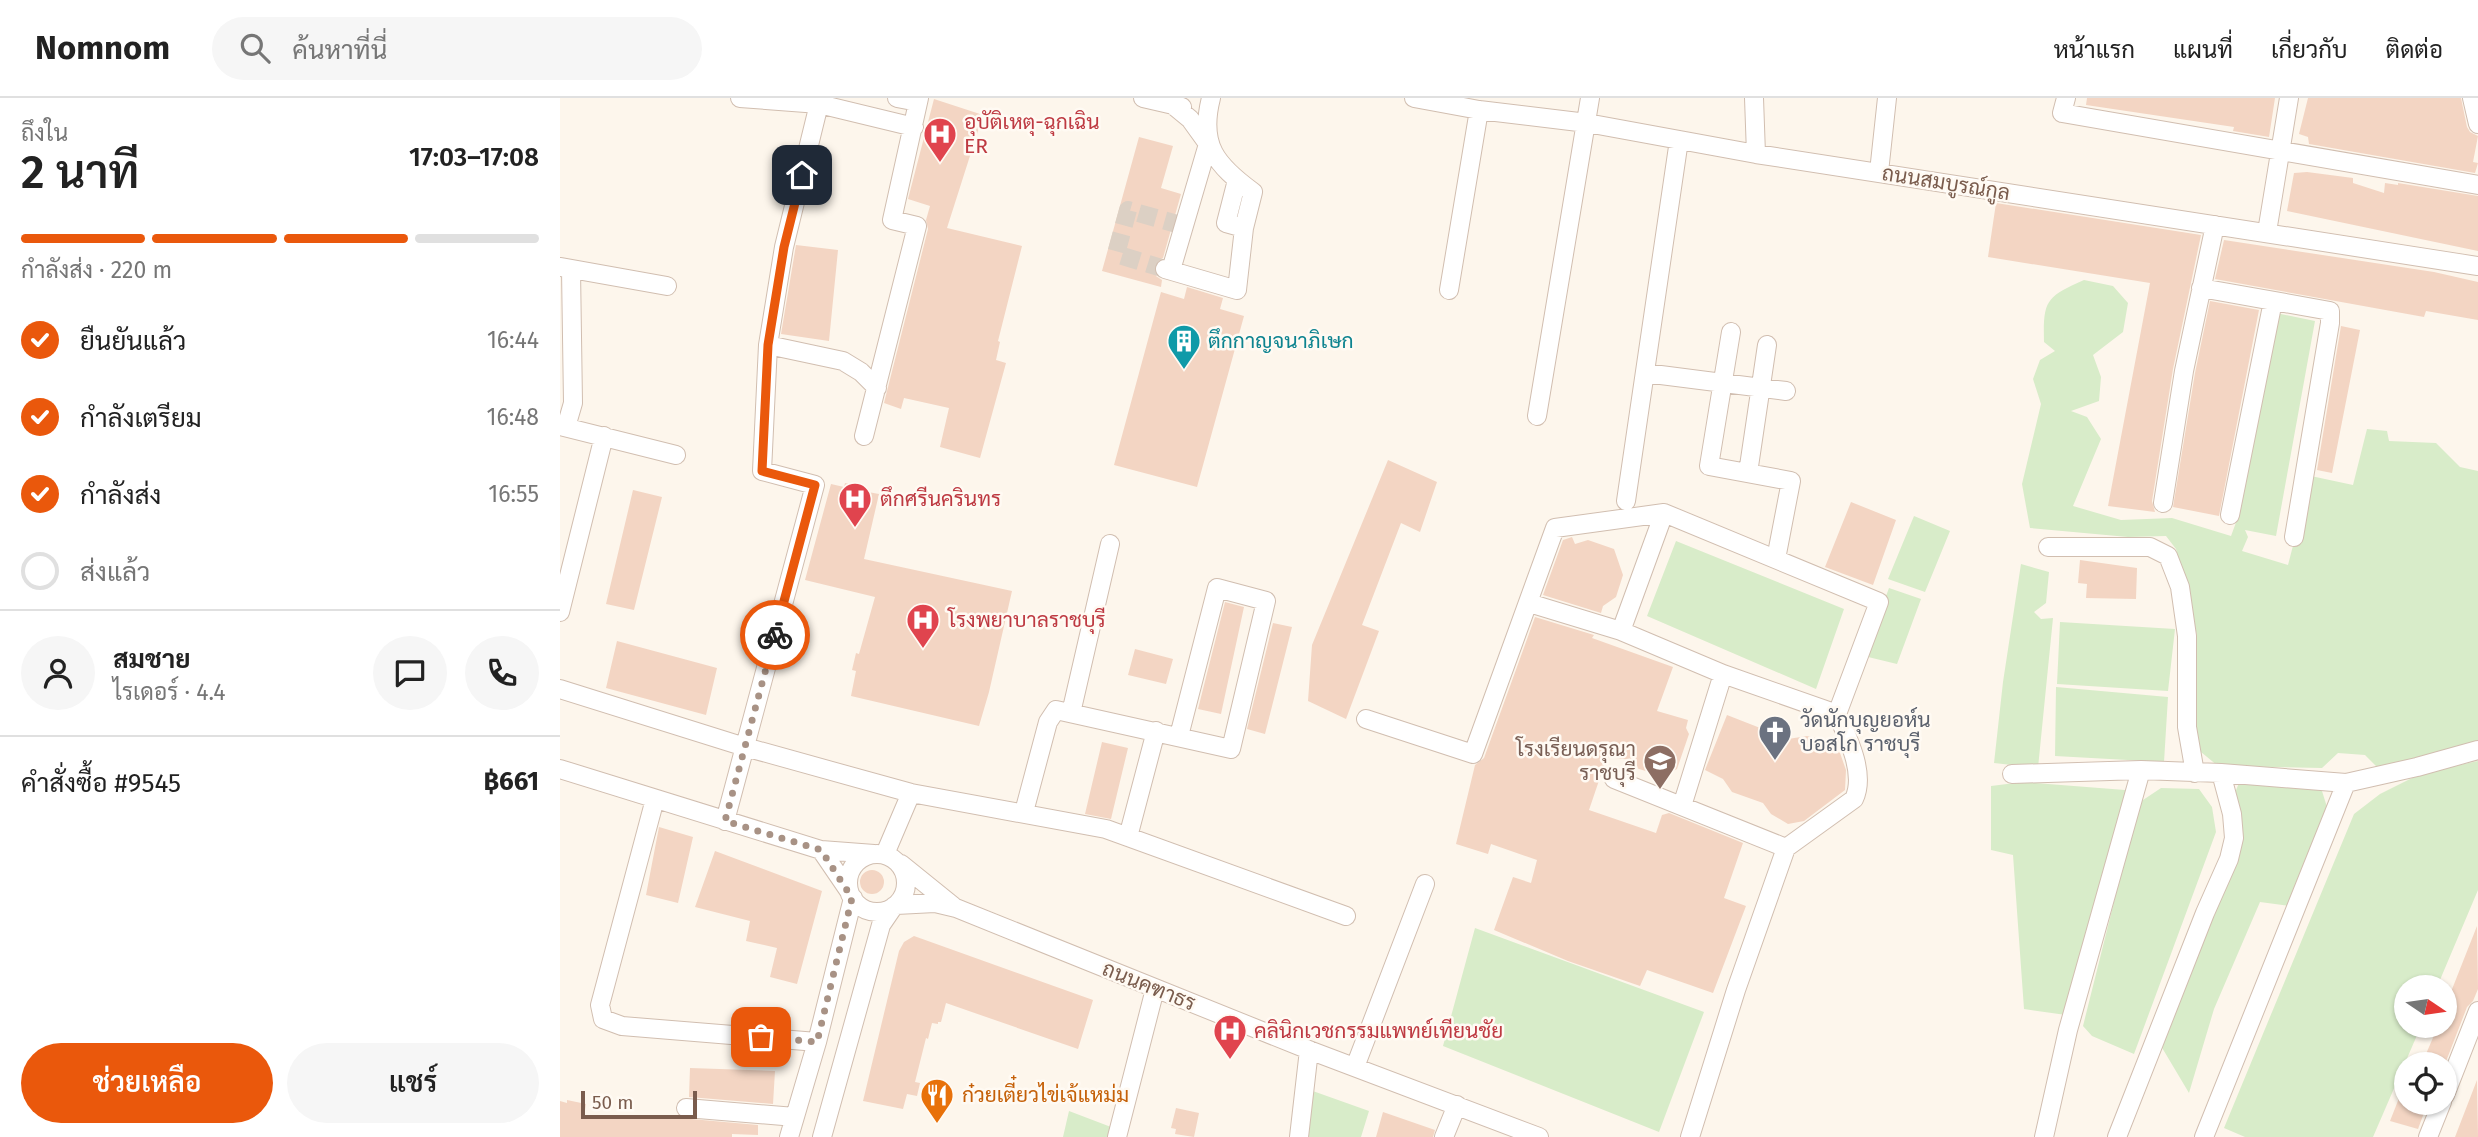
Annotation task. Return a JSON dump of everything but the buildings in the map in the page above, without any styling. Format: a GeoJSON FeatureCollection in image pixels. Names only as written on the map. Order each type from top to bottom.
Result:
{"type":"FeatureCollection","features":[{"type":"Feature","properties":{"kind":"street"},"geometry":{"type":"LineString","coordinates":[[740,98],[819,104],[914,127]]}},
{"type":"Feature","properties":{"kind":"street"},"geometry":{"type":"LineString","coordinates":[[864,436],[917,226],[892,220],[919,100],[897,98]]}},
{"type":"Feature","properties":{"kind":"street"},"geometry":{"type":"LineString","coordinates":[[1143,98],[1189,109],[1198,108],[1210,99]]}},
{"type":"Feature","properties":{"kind":"street","name":"ถนนสมบูรณ์กูล"},"geometry":{"type":"LineString","coordinates":[[1414,98],[1479,110],[1587,123],[1756,154],[2478,267]]}},
{"type":"Feature","properties":{"kind":"street"},"geometry":{"type":"LineString","coordinates":[[1537,416],[1590,98]]}},
{"type":"Feature","properties":{"kind":"street"},"geometry":{"type":"LineString","coordinates":[[1754,98],[1756,154]]}},
{"type":"Feature","properties":{"kind":"street"},"geometry":{"type":"LineString","coordinates":[[1879,172],[1887,98]]}},
{"type":"Feature","properties":{"kind":"street"},"geometry":{"type":"LineString","coordinates":[[2066,98],[2062,113],[2478,184]]}},
{"type":"Feature","properties":{"kind":"street"},"geometry":{"type":"LineString","coordinates":[[2267,232],[2289,98]]}},
{"type":"Feature","properties":{"kind":"street"},"geometry":{"type":"LineString","coordinates":[[2472,98],[2478,124]]}},
{"type":"Feature","properties":{"kind":"street"},"geometry":{"type":"LineString","coordinates":[[1172,105],[1190,119],[1208,144],[1237,180],[1253,191],[1244,228],[1237,290],[1168,270],[1180,225],[1208,144],[1207,116],[1210,99]]}},
{"type":"Feature","properties":{"kind":"street"},"geometry":{"type":"LineString","coordinates":[[725,821],[815,485],[762,471],[768,345],[784,247],[819,104]]}},
{"type":"Feature","properties":{"kind":"street"},"geometry":{"type":"LineString","coordinates":[[1449,290],[1479,110]]}},
{"type":"Feature","properties":{"kind":"street"},"geometry":{"type":"LineString","coordinates":[[1626,501],[1679,140]]}},
{"type":"Feature","properties":{"kind":"street"},"geometry":{"type":"LineString","coordinates":[[2163,503],[2184,371],[2215,225]]}},
{"type":"Feature","properties":{"kind":"street"},"geometry":{"type":"LineString","coordinates":[[667,286],[565,269],[573,403],[563,426],[676,455]]}},
{"type":"Feature","properties":{"kind":"street"},"geometry":{"type":"LineString","coordinates":[[2201,288],[2330,310],[2294,537]]}},
{"type":"Feature","properties":{"kind":"street"},"geometry":{"type":"LineString","coordinates":[[2230,515],[2273,301]]}},
{"type":"Feature","properties":{"kind":"street"},"geometry":{"type":"LineString","coordinates":[[1731,332],[1709,466],[1791,481],[1776,559]]}},
{"type":"Feature","properties":{"kind":"street"},"geometry":{"type":"LineString","coordinates":[[768,345],[843,361],[861,372],[877,388]]}},
{"type":"Feature","properties":{"kind":"street"},"geometry":{"type":"LineString","coordinates":[[1748,473],[1767,345]]}},
{"type":"Feature","properties":{"kind":"street"},"geometry":{"type":"LineString","coordinates":[[1645,373],[1786,391]]}},
{"type":"Feature","properties":{"kind":"street"},"geometry":{"type":"LineString","coordinates":[[560,612],[604,436]]}},
{"type":"Feature","properties":{"kind":"street"},"geometry":{"type":"LineString","coordinates":[[1621,631],[1664,513]]}},
{"type":"Feature","properties":{"kind":"street"},"geometry":{"type":"LineString","coordinates":[[1366,719],[1473,754],[1555,528],[1664,513],[1879,602],[1837,714],[1860,779],[1858,790],[1854,799],[1786,848],[1736,990],[1690,1137]]}},
{"type":"Feature","properties":{"kind":"street"},"geometry":{"type":"LineString","coordinates":[[1071,713],[1110,544]]}},
{"type":"Feature","properties":{"kind":"street"},"geometry":{"type":"LineString","coordinates":[[2048,547],[2150,547],[2168,556],[2180,587],[2187,636],[2187,727],[2196,773]]}},
{"type":"Feature","properties":{"kind":"street"},"geometry":{"type":"LineString","coordinates":[[1024,812],[1048,722],[1056,710],[1231,748],[1266,601],[1217,588],[1180,736]]}},
{"type":"Feature","properties":{"kind":"street"},"geometry":{"type":"LineString","coordinates":[[1529,603],[1621,631],[1723,674],[1837,714]]}},
{"type":"Feature","properties":{"kind":"street"},"geometry":{"type":"LineString","coordinates":[[1682,806],[1723,674]]}},
{"type":"Feature","properties":{"kind":"street"},"geometry":{"type":"LineString","coordinates":[[560,690],[745,747],[911,793],[1024,812],[1106,830],[1346,916]]}},
{"type":"Feature","properties":{"kind":"street"},"geometry":{"type":"LineString","coordinates":[[1128,837],[1156,731]]}},
{"type":"Feature","properties":{"kind":"street"},"geometry":{"type":"LineString","coordinates":[[2012,774],[2141,770],[2346,783],[2478,750]]}},
{"type":"Feature","properties":{"kind":"street"},"geometry":{"type":"LineString","coordinates":[[560,769],[821,850],[885,856],[904,871],[906,883],[903,895],[881,925],[822,1137]]}},
{"type":"Feature","properties":{"kind":"street"},"geometry":{"type":"LineString","coordinates":[[2044,1137],[2068,1030],[2141,770]]}},
{"type":"Feature","properties":{"kind":"street"},"geometry":{"type":"LineString","coordinates":[[2117,1137],[2205,913],[2230,859],[2234,838],[2232,814],[2221,773]]}},
{"type":"Feature","properties":{"kind":"street"},"geometry":{"type":"LineString","coordinates":[[1614,779],[1786,848]]}},
{"type":"Feature","properties":{"kind":"street"},"geometry":{"type":"LineString","coordinates":[[2204,1137],[2346,783]]}},
{"type":"Feature","properties":{"kind":"street"},"geometry":{"type":"LineString","coordinates":[[885,856],[911,793]]}},
{"type":"Feature","properties":{"kind":"street"},"geometry":{"type":"LineString","coordinates":[[655,799],[600,1005],[603,1018],[622,1026],[817,1042]]}},
{"type":"Feature","properties":{"kind":"street"},"geometry":{"type":"LineString","coordinates":[[821,850],[860,906],[871,911],[883,911],[895,906]]}},
{"type":"Feature","properties":{"kind":"street"},"geometry":{"type":"LineString","coordinates":[[789,1137],[817,1042],[851,896],[848,884],[853,867],[858,860],[885,856]]}},
{"type":"Feature","properties":{"kind":"street","name":"ถนนคฑาธร"},"geometry":{"type":"LineString","coordinates":[[885,856],[956,908]]}},
{"type":"Feature","properties":{"kind":"street"},"geometry":{"type":"LineString","coordinates":[[1355,1067],[1426,884]]}},
{"type":"Feature","properties":{"kind":"street","name":"ถนนคฑาธร"},"geometry":{"type":"LineString","coordinates":[[895,906],[935,903],[956,908],[1309,1050],[1539,1137]]}},
{"type":"Feature","properties":{"kind":"street"},"geometry":{"type":"LineString","coordinates":[[1117,1137],[1155,989]]}},
{"type":"Feature","properties":{"kind":"street"},"geometry":{"type":"LineString","coordinates":[[2457,1064],[2478,1011]]}},
{"type":"Feature","properties":{"kind":"street"},"geometry":{"type":"LineString","coordinates":[[1299,1137],[1309,1050]]}},
{"type":"Feature","properties":{"kind":"street"},"geometry":{"type":"LineString","coordinates":[[1444,1137],[1457,1105]]}},
{"type":"Feature","properties":{"kind":"street"},"geometry":{"type":"LineString","coordinates":[[686,1108],[795,1117]]}},
{"type":"Feature","properties":{"kind":"street"},"geometry":{"type":"LineString","coordinates":[[2428,1137],[2437,1115]]}},
{"type":"Feature","properties":{"kind":"green space"},"geometry":{"type":"Polygon","coordinates":[[[2084,280],[2113,286],[2128,303],[2123,332],[2093,355],[2101,377],[2099,401],[2071,411],[2087,417],[2101,439],[2073,506],[2121,520],[2172,518],[2231,536],[2238,517],[2276,313],[2315,321],[2276,536],[2245,530],[2248,537],[2242,551],[2288,565],[2311,476],[2353,485],[2367,429],[2387,431],[2389,441],[2436,443],[2460,467],[2478,471],[2478,741],[2378,768],[2365,755],[2338,753],[2322,768],[2218,766],[2201,752],[2193,720],[2197,635],[2176,549],[2166,536],[2128,537],[2030,528],[2022,484],[2041,404],[2033,379],[2040,360],[2055,351],[2044,342],[2044,317],[2054,296],[2084,280]]]}},
{"type":"Feature","properties":{"kind":"green space"},"geometry":{"type":"Polygon","coordinates":[[[1914,516],[1950,531],[1925,592],[1888,579],[1914,516]]]}},
{"type":"Feature","properties":{"kind":"green space"},"geometry":{"type":"Polygon","coordinates":[[[1676,541],[1844,609],[1816,689],[1647,616],[1676,541]]]}},
{"type":"Feature","properties":{"kind":"green space"},"geometry":{"type":"Polygon","coordinates":[[[2021,564],[2049,572],[2046,603],[2034,612],[2041,619],[2053,618],[2038,768],[1994,763],[2021,564]]]}},
{"type":"Feature","properties":{"kind":"green space"},"geometry":{"type":"Polygon","coordinates":[[[1889,588],[1921,599],[1897,664],[1864,656],[1889,588]]]}},
{"type":"Feature","properties":{"kind":"green space"},"geometry":{"type":"Polygon","coordinates":[[[2060,622],[2175,629],[2168,691],[2057,684],[2060,622]]]}},
{"type":"Feature","properties":{"kind":"green space"},"geometry":{"type":"Polygon","coordinates":[[[2056,687],[2168,697],[2164,762],[2055,756],[2056,687]]]}},
{"type":"Feature","properties":{"kind":"green space"},"geometry":{"type":"Polygon","coordinates":[[[2478,761],[2478,890],[2442,975],[2394,975],[2394,1038],[2416,1038],[2410,1052],[2394,1052],[2394,1088],[2373,1137],[2245,1137],[2224,1128],[2354,814],[2380,794],[2422,773],[2478,761]]]}},
{"type":"Feature","properties":{"kind":"green space"},"geometry":{"type":"Polygon","coordinates":[[[2023,782],[2125,790],[2129,797],[2066,1015],[2024,1009],[2013,855],[1991,850],[1991,786],[2023,782]]]}},
{"type":"Feature","properties":{"kind":"green space"},"geometry":{"type":"Polygon","coordinates":[[[2239,783],[2308,783],[2322,791],[2327,807],[2289,906],[2260,902],[2214,1009],[2189,1093],[2161,1046],[2220,896],[2234,795],[2239,783]]]}},
{"type":"Feature","properties":{"kind":"green space"},"geometry":{"type":"Polygon","coordinates":[[[2161,788],[2199,789],[2212,807],[2216,832],[2134,1054],[2092,1036],[2083,1026],[2115,898],[2118,865],[2140,802],[2161,788]]]}},
{"type":"Feature","properties":{"kind":"green space"},"geometry":{"type":"Polygon","coordinates":[[[1475,928],[1704,1012],[1659,1132],[1443,1046],[1475,928]]]}},
{"type":"Feature","properties":{"kind":"green space"},"geometry":{"type":"Polygon","coordinates":[[[1310,1090],[1369,1111],[1361,1137],[1305,1137],[1310,1090]]]}},
{"type":"Feature","properties":{"kind":"green space"},"geometry":{"type":"Polygon","coordinates":[[[1069,1111],[1111,1127],[1109,1137],[1063,1137],[1069,1111]]]}},
{"type":"Feature","properties":{"kind":"tunnel"},"geometry":{"type":"LineString","coordinates":[[1165,269],[1116,254],[1128,210],[1177,224]]}},
{"type":"Feature","properties":{"kind":"way so far"},"geometry":{"type":"LineString","coordinates":[[761,1037],[817,1042],[852,898],[821,850],[725,821],[775,635]]}},
{"type":"Feature","properties":{"kind":"place","name":"อุบัติเหตุ-ฉุกเฉิน ER"},"geometry":{"type":"Point","coordinates":[940,164]}},
{"type":"Feature","properties":{"kind":"place","name":"ตึกกาญจนาภิเษก"},"geometry":{"type":"Point","coordinates":[1184,371]}},
{"type":"Feature","properties":{"kind":"place","name":"ตึกศรีนครินทร"},"geometry":{"type":"Point","coordinates":[855,529]}},
{"type":"Feature","properties":{"kind":"place","name":"โรงพยาบาลราชบุรี"},"geometry":{"type":"Point","coordinates":[923,650]}},
{"type":"Feature","properties":{"kind":"place","name":"วัดนักบุญยอห์น บอสโก ราชบุรี"},"geometry":{"type":"Point","coordinates":[1775,762]}},
{"type":"Feature","properties":{"kind":"place","name":"โรงเรียนดรุณา ราชบุรี"},"geometry":{"type":"Point","coordinates":[1660,791]}},
{"type":"Feature","properties":{"kind":"place","name":"คลินิกเวชกรรมแพทย์เทียนชัย"},"geometry":{"type":"Point","coordinates":[1230,1061]}},
{"type":"Feature","properties":{"kind":"place","name":"ก๋วยเตี๋ยวไข่เจ้แหม่ม"},"geometry":{"type":"Point","coordinates":[937,1125]}},
{"type":"Feature","properties":{"kind":"route"},"geometry":{"type":"LineString","coordinates":[[775,635],[815,485],[762,471],[768,345],[784,247],[802,175]]}}]}
